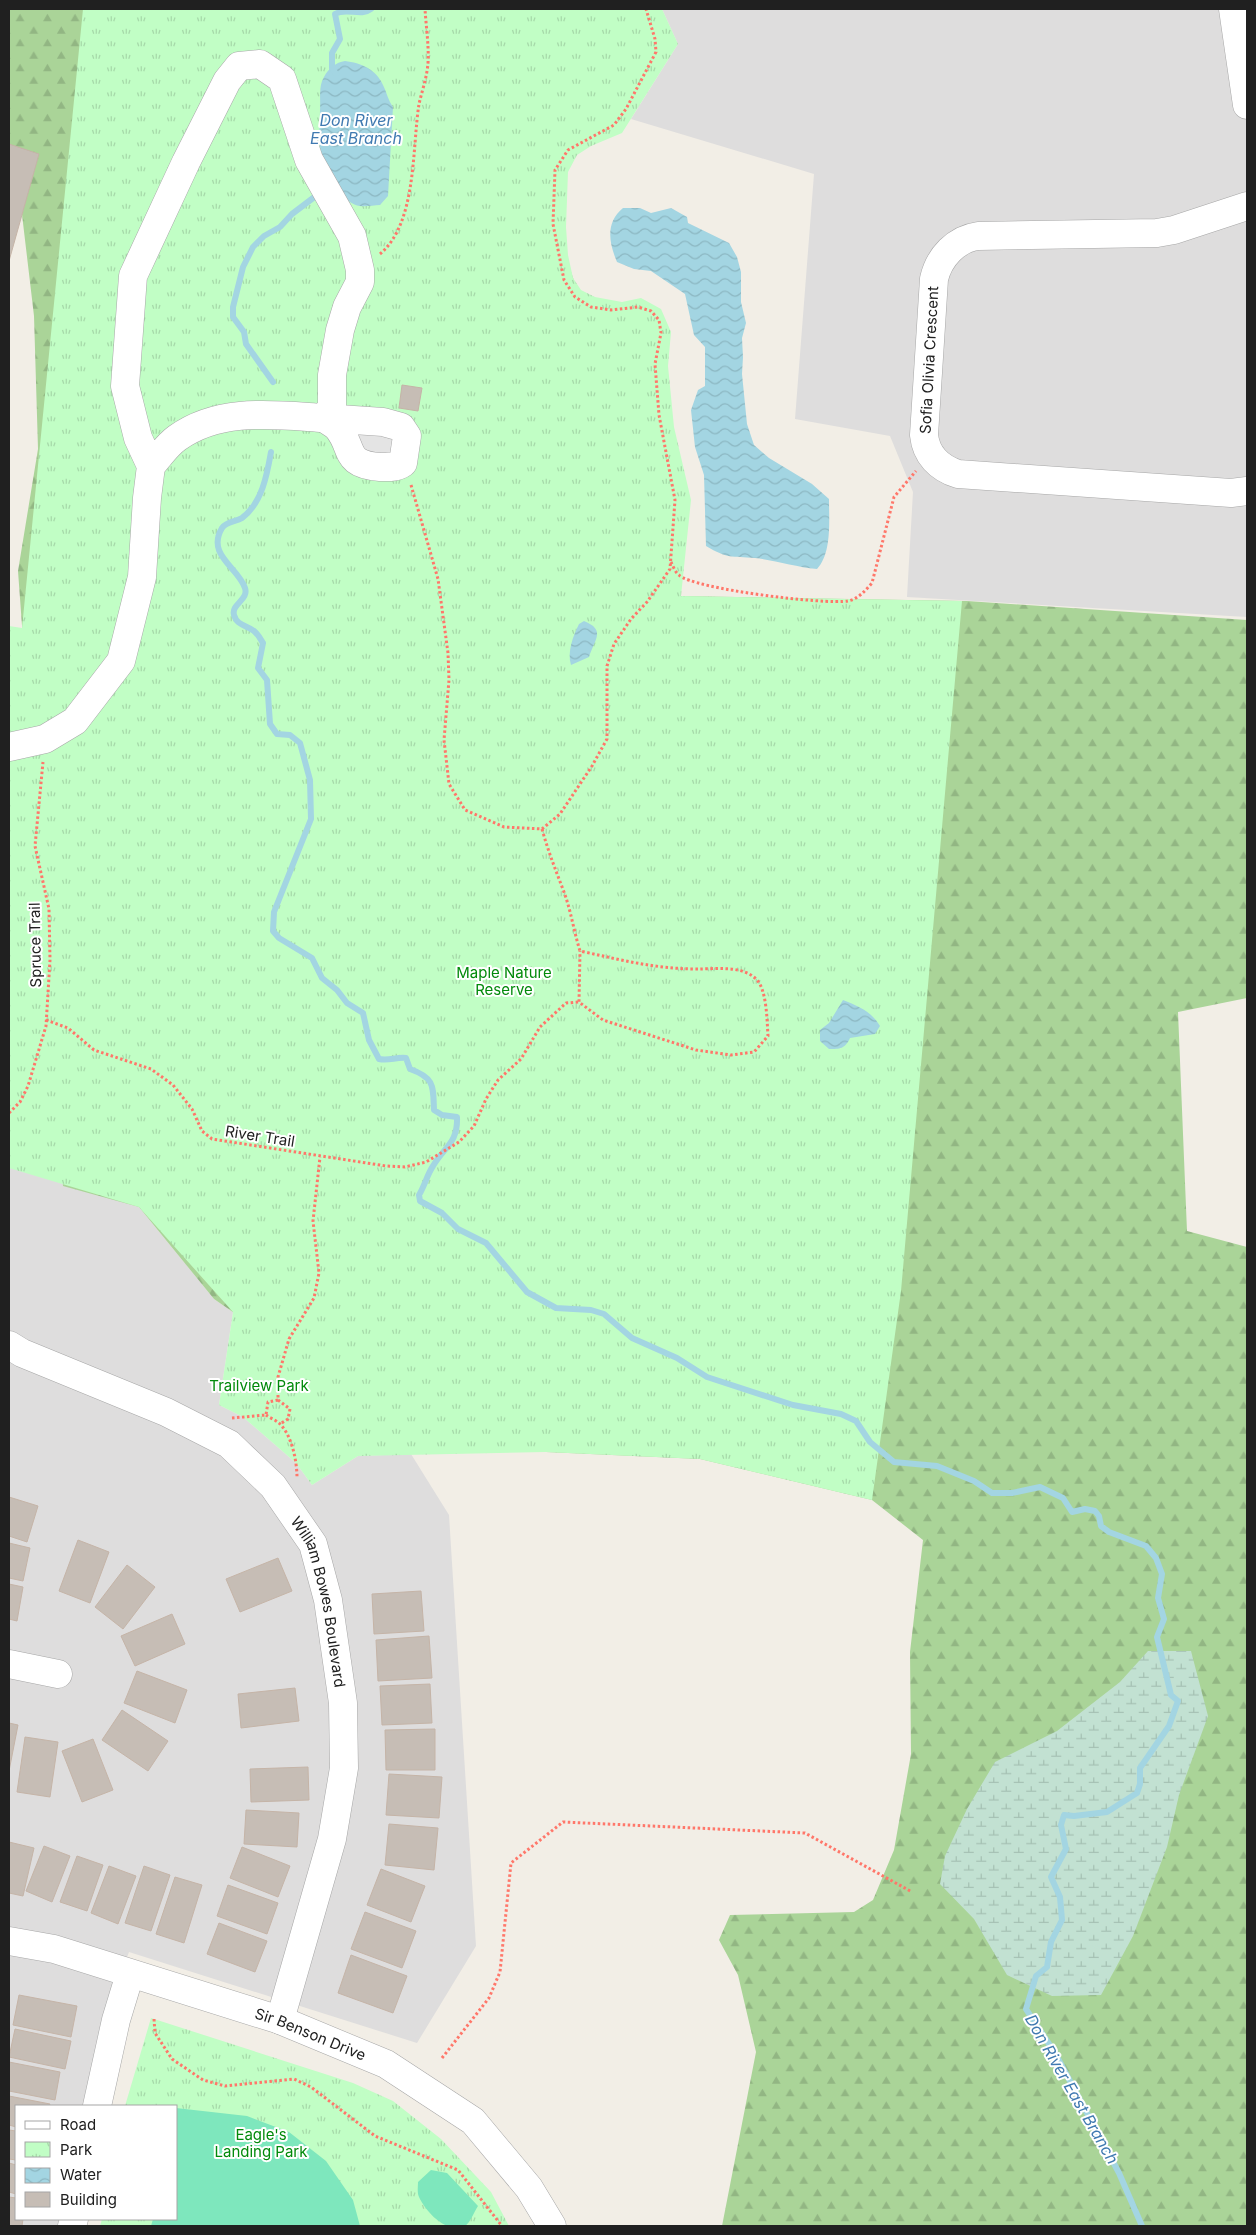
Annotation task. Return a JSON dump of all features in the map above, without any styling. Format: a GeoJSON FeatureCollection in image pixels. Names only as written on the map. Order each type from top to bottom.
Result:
{"type":"FeatureCollection","features":[{"type":"Feature","properties":{"kind":"street"},"geometry":{"type":"LineString","coordinates":[[1233,9],[1247,106]]}},
{"type":"Feature","properties":{"kind":"street"},"geometry":{"type":"LineString","coordinates":[[9,747],[45,739],[75,721],[121,661],[142,577],[151,466],[138,438],[125,386],[133,276],[186,162],[227,81],[239,66],[260,64],[282,78],[310,160],[332,204],[352,236],[360,270],[360,282],[347,307],[340,330],[332,375],[332,407],[324,418]]}},
{"type":"Feature","properties":{"kind":"street","name":"Sofia Olivia Crescent"},"geometry":{"type":"LineString","coordinates":[[1247,206],[1174,230],[1157,233],[978,236],[964,240],[953,247],[941,261],[933,284],[924,435],[931,456],[941,466],[958,474],[1231,492],[1247,491]]}},
{"type":"Feature","properties":{"kind":"street"},"geometry":{"type":"LineString","coordinates":[[151,466],[177,438],[212,420],[257,414],[324,418],[383,422],[402,427],[408,436],[403,463],[397,466],[374,466],[356,461],[350,454],[337,427],[324,418]]}},
{"type":"Feature","properties":{"kind":"street","name":"William Bowes Boulevard"},"geometry":{"type":"LineString","coordinates":[[13,1356],[166,1412],[229,1444],[273,1486],[313,1544],[328,1600],[343,1703],[344,1768],[332,1839],[280,2020]]}},
{"type":"Feature","properties":{"kind":"street"},"geometry":{"type":"LineString","coordinates":[[9,1664],[58,1674]]}},
{"type":"Feature","properties":{"kind":"street","name":"Sir Benson Drive"},"geometry":{"type":"LineString","coordinates":[[9,1941],[54,1949],[280,2020],[386,2064],[473,2121],[529,2188],[552,2226]]}},
{"type":"Feature","properties":{"kind":"street"},"geometry":{"type":"LineString","coordinates":[[96,2105],[116,2020],[130,1974]]}},
{"type":"Feature","properties":{"kind":"path"},"geometry":{"type":"LineString","coordinates":[[360,270],[387,248],[398,230],[408,199],[419,104],[428,63],[425,9]]}},
{"type":"Feature","properties":{"kind":"path"},"geometry":{"type":"LineString","coordinates":[[404,458],[438,578],[448,653],[449,680],[444,740],[449,784],[465,810],[504,827],[542,829],[560,814],[592,766],[607,739],[607,666],[614,644],[670,569],[675,500],[659,415],[655,364],[661,333],[659,320],[651,311],[638,307],[611,310],[591,307],[575,297],[564,280],[553,224],[555,170],[568,150],[614,125],[626,109],[656,52],[655,39],[646,9]]}},
{"type":"Feature","properties":{"kind":"path"},"geometry":{"type":"LineString","coordinates":[[670,562],[679,575],[691,582],[742,592],[824,601],[848,601],[864,593],[872,583],[894,497],[904,483],[931,456]]}},
{"type":"Feature","properties":{"kind":"path","name":"Spruce Trail"},"geometry":{"type":"LineString","coordinates":[[9,1113],[20,1102],[28,1086],[46,1026],[50,960],[48,910],[35,846],[45,739]]}},
{"type":"Feature","properties":{"kind":"path"},"geometry":{"type":"LineString","coordinates":[[542,829],[551,861],[564,893],[580,951],[579,1002],[603,1020],[696,1050],[731,1055],[754,1052],[768,1036],[767,1017],[761,989],[758,981],[748,973],[725,968],[661,968],[633,964],[580,951]]}},
{"type":"Feature","properties":{"kind":"path","name":"River Trail"},"geometry":{"type":"LineString","coordinates":[[46,1020],[68,1028],[94,1050],[151,1069],[173,1086],[192,1109],[202,1131],[212,1139],[320,1157],[405,1167],[426,1162],[459,1142],[474,1126],[486,1099],[498,1080],[521,1058],[540,1027],[566,1003],[579,1002]]}},
{"type":"Feature","properties":{"kind":"path"},"geometry":{"type":"LineString","coordinates":[[278,1400],[278,1377],[289,1339],[314,1298],[318,1274],[313,1221],[320,1157]]}},
{"type":"Feature","properties":{"kind":"path"},"geometry":{"type":"LineString","coordinates":[[266,1415],[268,1402],[278,1400],[290,1409],[288,1419],[280,1424]]}},
{"type":"Feature","properties":{"kind":"path"},"geometry":{"type":"LineString","coordinates":[[232,1418],[266,1415],[280,1424],[288,1436],[293,1452],[297,1478]]}},
{"type":"Feature","properties":{"kind":"path"},"geometry":{"type":"LineString","coordinates":[[442,2058],[489,1998],[500,1972],[511,1863],[562,1822],[805,1833],[912,1892]]}},
{"type":"Feature","properties":{"kind":"path"},"geometry":{"type":"LineString","coordinates":[[154,2019],[156,2033],[172,2059],[204,2080],[225,2086],[294,2079],[310,2088],[375,2136],[458,2170],[502,2226]]}},
{"type":"Feature","properties":{"kind":"shaded area"},"geometry":{"type":"Polygon","coordinates":[[[662,9],[1247,9],[1247,617],[907,597],[913,492],[890,436],[795,419],[814,174],[631,119],[678,44],[662,9]]]}},
{"type":"Feature","properties":{"kind":"shaded area"},"geometry":{"type":"Polygon","coordinates":[[[347,426],[390,429],[398,456],[359,455],[347,426]]]}},
{"type":"Feature","properties":{"kind":"shaded area"},"geometry":{"type":"Polygon","coordinates":[[[9,1167],[139,1207],[214,1299],[233,1312],[219,1405],[243,1417],[296,1463],[312,1485],[358,1456],[411,1454],[449,1515],[476,1946],[417,2043],[129,1952],[105,2015],[85,2105],[15,2105],[15,2220],[61,2220],[59,2226],[9,2226],[9,1167]]]}},
{"type":"Feature","properties":{"kind":"green space","name":"Maple Nature Reserve"},"geometry":{"type":"Polygon","coordinates":[[[9,9],[626,9],[529,148],[681,596],[967,601],[1247,620],[1247,998],[1178,1012],[1187,1231],[1247,1247],[1247,2226],[722,2226],[756,2052],[738,1975],[719,1940],[730,1915],[854,1912],[873,1900],[894,1850],[911,1754],[910,1652],[923,1540],[872,1500],[700,1459],[546,1452],[272,1339],[214,1299],[139,1207],[63,1186],[18,571],[38,449],[34,316],[21,206],[9,159],[9,9]]]}},
{"type":"Feature","properties":{"kind":"green space","name":"Maple Nature Reserve"},"geometry":{"type":"Polygon","coordinates":[[[83,9],[662,9],[678,44],[622,133],[591,146],[577,155],[568,172],[566,227],[568,255],[573,278],[581,290],[595,297],[622,302],[641,298],[661,309],[671,332],[668,366],[674,427],[691,500],[681,596],[962,601],[901,1291],[872,1500],[700,1459],[546,1452],[358,1456],[312,1485],[296,1463],[243,1417],[219,1405],[233,1312],[139,1207],[9,1168],[9,626],[22,628],[83,9]]]}},
{"type":"Feature","properties":{"kind":"green space"},"geometry":{"type":"Polygon","coordinates":[[[1148,1651],[1191,1651],[1208,1716],[1179,1795],[1167,1847],[1133,1936],[1101,1995],[1052,1996],[1007,1975],[974,1919],[940,1884],[945,1856],[967,1809],[995,1762],[1057,1731],[1120,1682],[1148,1651]]]}},
{"type":"Feature","properties":{"kind":"green space","name":"Eagle's Landing Park"},"geometry":{"type":"Polygon","coordinates":[[[151,2018],[353,2083],[393,2101],[441,2139],[491,2192],[509,2226],[100,2226],[102,2220],[178,2220],[178,2105],[125,2105],[151,2018]]]}},
{"type":"Feature","properties":{"kind":"green space"},"geometry":{"type":"Polygon","coordinates":[[[178,2108],[247,2116],[289,2132],[326,2161],[353,2200],[360,2226],[151,2226],[153,2220],[178,2220],[178,2108]]]}},
{"type":"Feature","properties":{"kind":"green space"},"geometry":{"type":"Polygon","coordinates":[[[431,2170],[447,2173],[478,2206],[467,2225],[458,2228],[444,2224],[432,2215],[422,2203],[418,2194],[418,2182],[431,2170]]]}},
{"type":"Feature","properties":{"kind":"water","name":"Don River East Branch"},"geometry":{"type":"Polygon","coordinates":[[[345,61],[357,63],[372,71],[380,79],[393,107],[388,196],[380,205],[360,206],[348,200],[328,174],[321,155],[320,94],[322,81],[335,64],[345,61]]]}},
{"type":"Feature","properties":{"kind":"water"},"geometry":{"type":"Polygon","coordinates":[[[623,208],[640,208],[651,213],[671,208],[687,217],[688,223],[729,243],[737,257],[741,272],[741,302],[746,323],[742,338],[742,374],[747,424],[754,445],[769,458],[812,484],[829,499],[827,546],[822,562],[817,569],[763,559],[730,556],[706,546],[704,475],[695,447],[691,410],[698,390],[705,386],[705,347],[694,335],[685,294],[651,271],[634,269],[617,262],[610,234],[613,220],[623,208]]]}},
{"type":"Feature","properties":{"kind":"water"},"geometry":{"type":"Polygon","coordinates":[[[584,621],[595,628],[597,632],[596,640],[589,657],[571,665],[570,649],[579,624],[584,621]]]}},
{"type":"Feature","properties":{"kind":"water"},"geometry":{"type":"Polygon","coordinates":[[[843,1000],[868,1013],[880,1026],[875,1034],[850,1038],[842,1048],[829,1049],[820,1041],[820,1030],[829,1023],[843,1000]]]}},
{"type":"Feature","properties":{"kind":"building"},"geometry":{"type":"Polygon","coordinates":[[[9,144],[39,154],[9,261],[9,144]]]}},
{"type":"Feature","properties":{"kind":"building"},"geometry":{"type":"Polygon","coordinates":[[[402,385],[422,388],[418,411],[399,408],[402,385]]]}},
{"type":"Feature","properties":{"kind":"building"},"geometry":{"type":"Polygon","coordinates":[[[9,1497],[38,1506],[27,1542],[9,1536],[9,1497]]]}},
{"type":"Feature","properties":{"kind":"building"},"geometry":{"type":"Polygon","coordinates":[[[78,1540],[109,1552],[90,1603],[59,1591],[78,1540]]]}},
{"type":"Feature","properties":{"kind":"building"},"geometry":{"type":"Polygon","coordinates":[[[9,1543],[30,1548],[23,1581],[9,1578],[9,1543]]]}},
{"type":"Feature","properties":{"kind":"building"},"geometry":{"type":"Polygon","coordinates":[[[278,1558],[292,1591],[240,1612],[226,1579],[278,1558]]]}},
{"type":"Feature","properties":{"kind":"building"},"geometry":{"type":"Polygon","coordinates":[[[127,1565],[155,1587],[123,1629],[95,1607],[127,1565]]]}},
{"type":"Feature","properties":{"kind":"building"},"geometry":{"type":"Polygon","coordinates":[[[9,1584],[23,1587],[17,1621],[9,1619],[9,1584]]]}},
{"type":"Feature","properties":{"kind":"building"},"geometry":{"type":"Polygon","coordinates":[[[421,1591],[424,1631],[374,1634],[372,1594],[421,1591]]]}},
{"type":"Feature","properties":{"kind":"building"},"geometry":{"type":"Polygon","coordinates":[[[172,1614],[185,1644],[135,1666],[121,1636],[172,1614]]]}},
{"type":"Feature","properties":{"kind":"building"},"geometry":{"type":"Polygon","coordinates":[[[429,1636],[432,1678],[378,1681],[376,1640],[429,1636]]]}},
{"type":"Feature","properties":{"kind":"building"},"geometry":{"type":"Polygon","coordinates":[[[137,1671],[187,1690],[175,1723],[124,1703],[137,1671]]]}},
{"type":"Feature","properties":{"kind":"building"},"geometry":{"type":"Polygon","coordinates":[[[430,1684],[432,1723],[382,1725],[380,1686],[430,1684]]]}},
{"type":"Feature","properties":{"kind":"building"},"geometry":{"type":"Polygon","coordinates":[[[295,1688],[299,1721],[241,1728],[238,1694],[295,1688]]]}},
{"type":"Feature","properties":{"kind":"building"},"geometry":{"type":"Polygon","coordinates":[[[122,1710],[168,1741],[148,1771],[102,1740],[122,1710]]]}},
{"type":"Feature","properties":{"kind":"building"},"geometry":{"type":"Polygon","coordinates":[[[9,1723],[18,1725],[9,1771],[9,1723]]]}},
{"type":"Feature","properties":{"kind":"building"},"geometry":{"type":"Polygon","coordinates":[[[435,1729],[435,1770],[386,1770],[385,1730],[435,1729]]]}},
{"type":"Feature","properties":{"kind":"building"},"geometry":{"type":"Polygon","coordinates":[[[25,1737],[58,1742],[50,1797],[17,1792],[25,1737]]]}},
{"type":"Feature","properties":{"kind":"building"},"geometry":{"type":"Polygon","coordinates":[[[93,1739],[113,1790],[82,1802],[62,1751],[93,1739]]]}},
{"type":"Feature","properties":{"kind":"building"},"geometry":{"type":"Polygon","coordinates":[[[308,1767],[309,1800],[251,1802],[250,1769],[308,1767]]]}},
{"type":"Feature","properties":{"kind":"building"},"geometry":{"type":"Polygon","coordinates":[[[389,1774],[442,1777],[439,1818],[386,1815],[389,1774]]]}},
{"type":"Feature","properties":{"kind":"building"},"geometry":{"type":"Polygon","coordinates":[[[246,1810],[299,1813],[297,1847],[244,1844],[246,1810]]]}},
{"type":"Feature","properties":{"kind":"building"},"geometry":{"type":"Polygon","coordinates":[[[389,1824],[438,1828],[434,1870],[385,1865],[389,1824]]]}},
{"type":"Feature","properties":{"kind":"building"},"geometry":{"type":"Polygon","coordinates":[[[9,1842],[34,1848],[23,1896],[9,1893],[9,1842]]]}},
{"type":"Feature","properties":{"kind":"building"},"geometry":{"type":"Polygon","coordinates":[[[44,1846],[70,1856],[52,1902],[26,1891],[44,1846]]]}},
{"type":"Feature","properties":{"kind":"building"},"geometry":{"type":"Polygon","coordinates":[[[242,1847],[290,1866],[278,1897],[230,1878],[242,1847]]]}},
{"type":"Feature","properties":{"kind":"building"},"geometry":{"type":"Polygon","coordinates":[[[77,1856],[103,1865],[87,1911],[60,1902],[77,1856]]]}},
{"type":"Feature","properties":{"kind":"building"},"geometry":{"type":"Polygon","coordinates":[[[109,1866],[136,1876],[118,1924],[91,1913],[109,1866]]]}},
{"type":"Feature","properties":{"kind":"building"},"geometry":{"type":"Polygon","coordinates":[[[144,1866],[170,1875],[151,1931],[125,1923],[144,1866]]]}},
{"type":"Feature","properties":{"kind":"building"},"geometry":{"type":"Polygon","coordinates":[[[381,1869],[425,1886],[411,1922],[367,1905],[381,1869]]]}},
{"type":"Feature","properties":{"kind":"building"},"geometry":{"type":"Polygon","coordinates":[[[175,1877],[202,1885],[184,1943],[156,1934],[175,1877]]]}},
{"type":"Feature","properties":{"kind":"building"},"geometry":{"type":"Polygon","coordinates":[[[228,1885],[278,1903],[267,1934],[217,1916],[228,1885]]]}},
{"type":"Feature","properties":{"kind":"building"},"geometry":{"type":"Polygon","coordinates":[[[365,1912],[416,1931],[402,1968],[351,1949],[365,1912]]]}},
{"type":"Feature","properties":{"kind":"building"},"geometry":{"type":"Polygon","coordinates":[[[219,1923],[267,1941],[255,1972],[207,1954],[219,1923]]]}},
{"type":"Feature","properties":{"kind":"building"},"geometry":{"type":"Polygon","coordinates":[[[351,1955],[407,1976],[393,2013],[338,1993],[351,1955]]]}},
{"type":"Feature","properties":{"kind":"building"},"geometry":{"type":"Polygon","coordinates":[[[19,1995],[77,2006],[71,2037],[13,2025],[19,1995]]]}},
{"type":"Feature","properties":{"kind":"building"},"geometry":{"type":"Polygon","coordinates":[[[15,2029],[71,2041],[65,2069],[9,2057],[15,2029]]]}},
{"type":"Feature","properties":{"kind":"building"},"geometry":{"type":"Polygon","coordinates":[[[9,2062],[60,2072],[55,2100],[9,2091],[9,2062]]]}},
{"type":"Feature","properties":{"kind":"building"},"geometry":{"type":"Polygon","coordinates":[[[9,2096],[50,2104],[15,2105],[15,2127],[9,2125],[9,2096]]]}},
{"type":"Feature","properties":{"kind":"building"},"geometry":{"type":"Polygon","coordinates":[[[9,2130],[15,2131],[15,2160],[9,2159],[9,2130]]]}},
{"type":"Feature","properties":{"kind":"building"},"geometry":{"type":"Polygon","coordinates":[[[9,2163],[15,2165],[15,2194],[9,2192],[9,2163]]]}},
{"type":"Feature","properties":{"kind":"building"},"geometry":{"type":"Polygon","coordinates":[[[9,2197],[15,2198],[15,2220],[23,2220],[22,2226],[9,2226],[9,2197]]]}},
{"type":"Feature","properties":{"kind":"waterway","name":"Don River East Branch"},"geometry":{"type":"LineString","coordinates":[[336,74],[332,68],[332,53],[340,39],[335,14],[344,11],[363,12],[371,9]]}},
{"type":"Feature","properties":{"kind":"waterway","name":"Don River East Branch"},"geometry":{"type":"LineString","coordinates":[[273,382],[246,344],[244,332],[233,317],[233,307],[243,267],[253,247],[264,236],[280,227],[292,214],[321,192]]}},
{"type":"Feature","properties":{"kind":"waterway","name":"Don River East Branch"},"geometry":{"type":"LineString","coordinates":[[271,452],[259,497],[249,512],[242,518],[226,524],[222,528],[218,537],[218,546],[220,553],[241,580],[246,592],[235,608],[235,619],[255,632],[263,643],[258,668],[267,680],[270,724],[277,734],[290,735],[300,743],[310,780],[311,819],[274,912],[273,931],[279,938],[312,958],[322,978],[337,990],[347,1003],[363,1013],[369,1040],[379,1059],[406,1058],[410,1069],[424,1076],[431,1084],[434,1110],[442,1115],[457,1117],[457,1126],[453,1139],[431,1169],[419,1195],[420,1201],[442,1213],[458,1229],[486,1243],[527,1292],[556,1308],[591,1310],[604,1314],[632,1338],[677,1358],[707,1377],[793,1405],[841,1414],[856,1421],[870,1442],[894,1462],[937,1466],[974,1481],[992,1493],[1012,1493],[1040,1487],[1063,1498],[1072,1512],[1085,1509],[1095,1511],[1099,1516],[1101,1526],[1109,1532],[1146,1546],[1156,1558],[1162,1574],[1158,1598],[1164,1619],[1157,1637],[1171,1695],[1178,1701],[1169,1726],[1140,1768],[1140,1784],[1137,1793],[1107,1812],[1074,1816],[1064,1815],[1061,1825],[1066,1849],[1051,1877],[1060,1897],[1062,1920],[1051,1942],[1047,1967],[1036,1976],[1026,2009],[1055,2053],[1119,2173],[1142,2226]]}},
{"type":"Feature","properties":{"kind":"park label","name":"Trailview Park"},"geometry":{"type":"Point","coordinates":[259,1385]}}]}
